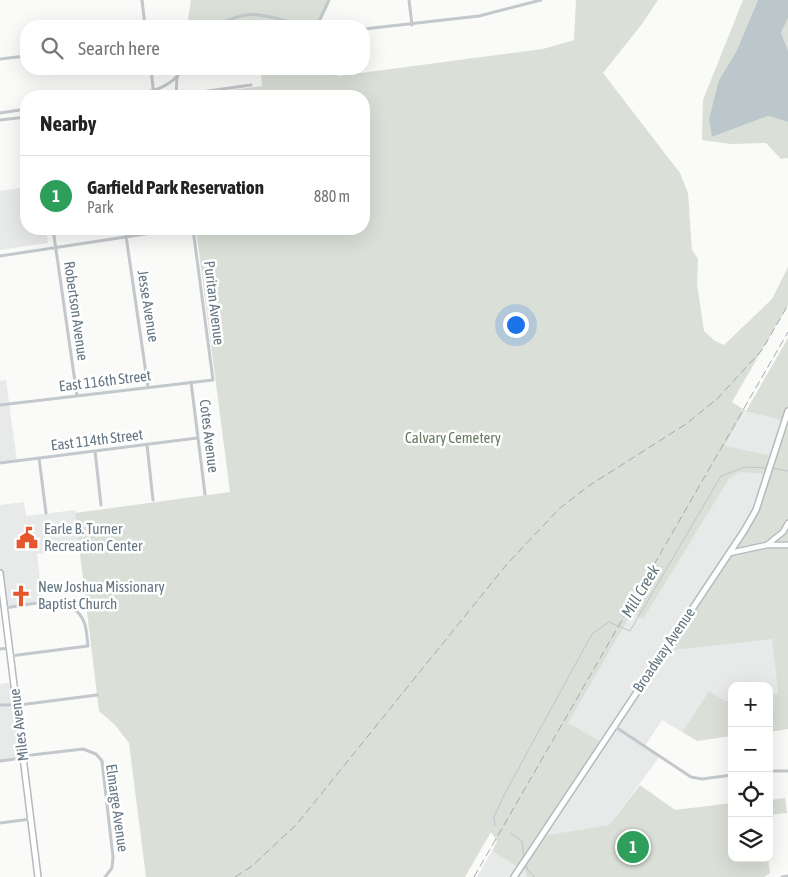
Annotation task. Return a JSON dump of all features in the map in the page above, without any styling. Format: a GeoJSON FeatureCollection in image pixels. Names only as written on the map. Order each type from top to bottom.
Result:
{"type":"FeatureCollection","features":[{"type":"Feature","properties":{"kind":"main road","name":"Broadway Avenue"},"geometry":{"type":"LineString","coordinates":[[514,877],[756,510],[788,411]]}},
{"type":"Feature","properties":{"kind":"main road","name":"Miles Avenue"},"geometry":{"type":"LineString","coordinates":[[0,573],[38,877]]}},
{"type":"Feature","properties":{"kind":"street"},"geometry":{"type":"LineString","coordinates":[[142,0],[144,20]]}},
{"type":"Feature","properties":{"kind":"street"},"geometry":{"type":"LineString","coordinates":[[320,20],[329,0]]}},
{"type":"Feature","properties":{"kind":"street"},"geometry":{"type":"LineString","coordinates":[[408,0],[412,25]]}},
{"type":"Feature","properties":{"kind":"street"},"geometry":{"type":"LineString","coordinates":[[370,28],[479,16],[540,0]]}},
{"type":"Feature","properties":{"kind":"street"},"geometry":{"type":"LineString","coordinates":[[229,20],[242,14],[267,16],[283,20]]}},
{"type":"Feature","properties":{"kind":"street"},"geometry":{"type":"LineString","coordinates":[[0,59],[20,57]]}},
{"type":"Feature","properties":{"kind":"street"},"geometry":{"type":"LineString","coordinates":[[152,75],[154,90]]}},
{"type":"Feature","properties":{"kind":"street"},"geometry":{"type":"LineString","coordinates":[[157,90],[177,77]]}},
{"type":"Feature","properties":{"kind":"street"},"geometry":{"type":"LineString","coordinates":[[176,90],[177,77]]}},
{"type":"Feature","properties":{"kind":"street"},"geometry":{"type":"LineString","coordinates":[[216,90],[251,85]]}},
{"type":"Feature","properties":{"kind":"street"},"geometry":{"type":"LineString","coordinates":[[0,113],[20,111]]}},
{"type":"Feature","properties":{"kind":"street"},"geometry":{"type":"LineString","coordinates":[[0,120],[20,117]]}},
{"type":"Feature","properties":{"kind":"street","name":"Robertson Avenue"},"geometry":{"type":"LineString","coordinates":[[54,235],[77,396]]}},
{"type":"Feature","properties":{"kind":"street"},"geometry":{"type":"LineString","coordinates":[[0,256],[139,235]]}},
{"type":"Feature","properties":{"kind":"street","name":"Puritan Avenue"},"geometry":{"type":"LineString","coordinates":[[194,235],[213,380]]}},
{"type":"Feature","properties":{"kind":"street","name":"Jesse Avenue"},"geometry":{"type":"LineString","coordinates":[[126,237],[148,387]]}},
{"type":"Feature","properties":{"kind":"street","name":"East 116th Street"},"geometry":{"type":"LineString","coordinates":[[0,405],[213,380]]}},
{"type":"Feature","properties":{"kind":"street","name":"Cotes Avenue"},"geometry":{"type":"LineString","coordinates":[[191,382],[205,494]]}},
{"type":"Feature","properties":{"kind":"street","name":"East 114th Street"},"geometry":{"type":"LineString","coordinates":[[0,463],[197,438]]}},
{"type":"Feature","properties":{"kind":"street"},"geometry":{"type":"LineString","coordinates":[[147,445],[153,500]]}},
{"type":"Feature","properties":{"kind":"street"},"geometry":{"type":"LineString","coordinates":[[95,451],[101,505]]}},
{"type":"Feature","properties":{"kind":"street"},"geometry":{"type":"LineString","coordinates":[[40,458],[46,513]]}},
{"type":"Feature","properties":{"kind":"street"},"geometry":{"type":"LineString","coordinates":[[767,544],[783,532],[788,523]]}},
{"type":"Feature","properties":{"kind":"street"},"geometry":{"type":"LineString","coordinates":[[730,552],[767,544],[788,545]]}},
{"type":"Feature","properties":{"kind":"street"},"geometry":{"type":"LineString","coordinates":[[4,608],[51,603],[70,606],[79,613],[84,623],[88,646],[10,656]]}},
{"type":"Feature","properties":{"kind":"street"},"geometry":{"type":"LineString","coordinates":[[0,649],[10,648]]}},
{"type":"Feature","properties":{"kind":"street"},"geometry":{"type":"LineString","coordinates":[[0,705],[96,695]]}},
{"type":"Feature","properties":{"kind":"street"},"geometry":{"type":"LineString","coordinates":[[614,726],[696,779],[728,776]]}},
{"type":"Feature","properties":{"kind":"street","name":"Elmarge Avenue"},"geometry":{"type":"LineString","coordinates":[[0,761],[83,749],[96,754],[102,762],[113,857],[112,868],[105,877]]}},
{"type":"Feature","properties":{"kind":"street"},"geometry":{"type":"LineString","coordinates":[[773,771],[788,771]]}},
{"type":"Feature","properties":{"kind":"street"},"geometry":{"type":"LineString","coordinates":[[0,823],[31,819]]}},
{"type":"Feature","properties":{"kind":"street"},"geometry":{"type":"LineString","coordinates":[[782,877],[788,876]]}},
{"type":"Feature","properties":{"kind":"shaded area"},"geometry":{"type":"Polygon","coordinates":[[[758,0],[788,0],[788,18],[781,33],[788,50],[788,122],[768,116],[712,137],[709,119],[719,80],[736,52],[758,0]]]}},
{"type":"Feature","properties":{"kind":"shaded area"},"geometry":{"type":"Polygon","coordinates":[[[20,188],[20,235],[47,235],[48,243],[0,250],[0,191],[20,188]]]}},
{"type":"Feature","properties":{"kind":"shaded area"},"geometry":{"type":"Polygon","coordinates":[[[6,380],[17,461],[0,463],[0,381],[6,380]]]}},
{"type":"Feature","properties":{"kind":"shaded area"},"geometry":{"type":"Polygon","coordinates":[[[746,411],[784,421],[773,457],[725,447],[746,411]]]}},
{"type":"Feature","properties":{"kind":"shaded area"},"geometry":{"type":"Polygon","coordinates":[[[739,472],[768,473],[756,510],[665,651],[772,638],[778,693],[773,694],[773,682],[728,682],[728,701],[725,701],[709,691],[682,732],[662,720],[645,746],[660,756],[609,825],[541,837],[528,787],[630,611],[643,618],[729,479],[739,472]]]}},
{"type":"Feature","properties":{"kind":"shaded area"},"geometry":{"type":"Polygon","coordinates":[[[24,502],[26,516],[75,510],[79,549],[37,554],[43,604],[5,608],[0,573],[0,505],[24,502]]]}},
{"type":"Feature","properties":{"kind":"shaded area"},"geometry":{"type":"Polygon","coordinates":[[[14,682],[23,758],[0,761],[0,684],[14,682]]]}},
{"type":"Feature","properties":{"kind":"shaded area"},"geometry":{"type":"Polygon","coordinates":[[[492,851],[525,871],[527,877],[477,877],[492,851]]]}},
{"type":"Feature","properties":{"kind":"green space"},"geometry":{"type":"Polygon","coordinates":[[[191,0],[329,0],[320,20],[188,20],[191,0]]]}},
{"type":"Feature","properties":{"kind":"green space","name":"Calvary Cemetery"},"geometry":{"type":"Polygon","coordinates":[[[576,0],[658,0],[642,24],[603,73],[680,173],[688,193],[692,250],[698,259],[697,284],[704,331],[715,341],[724,345],[772,299],[788,267],[788,305],[732,402],[746,411],[788,338],[788,729],[773,731],[773,694],[778,693],[772,639],[664,651],[756,510],[768,474],[739,472],[729,479],[643,619],[632,612],[568,723],[603,743],[542,836],[609,825],[640,785],[675,810],[728,803],[728,862],[769,862],[770,873],[764,877],[527,877],[525,871],[492,851],[497,841],[491,832],[465,877],[146,877],[129,743],[115,725],[99,711],[75,513],[230,492],[197,235],[370,235],[370,90],[231,90],[262,86],[261,75],[338,76],[370,75],[370,72],[543,49],[574,40],[576,0]],[[745,411],[725,446],[773,456],[784,421],[745,411]]]}},
{"type":"Feature","properties":{"kind":"green space"},"geometry":{"type":"Polygon","coordinates":[[[743,0],[758,0],[736,52],[719,80],[712,137],[768,116],[788,122],[788,158],[781,159],[766,143],[731,144],[702,140],[703,100],[743,0]]]}},
{"type":"Feature","properties":{"kind":"green space"},"geometry":{"type":"Polygon","coordinates":[[[788,18],[788,50],[781,33],[788,18]]]}},
{"type":"Feature","properties":{"kind":"green space"},"geometry":{"type":"Polygon","coordinates":[[[709,691],[725,701],[728,701],[728,737],[697,741],[682,732],[709,691]]]}},
{"type":"Feature","properties":{"kind":"green space"},"geometry":{"type":"Polygon","coordinates":[[[785,798],[787,813],[773,815],[773,800],[785,798]]]}},
{"type":"Feature","properties":{"kind":"waterway","name":"Mill Creek"},"geometry":{"type":"LineString","coordinates":[[495,825],[494,817],[505,793],[592,634],[609,622],[630,631],[721,476],[745,467],[768,468]]}},
{"type":"Feature","properties":{"kind":"waterway","name":"Mill Creek"},"geometry":{"type":"LineString","coordinates":[[772,468],[788,471]]}},
{"type":"Feature","properties":{"kind":"waterway","name":"Mill Creek"},"geometry":{"type":"LineString","coordinates":[[510,833],[522,841],[524,858]]}},
{"type":"Feature","properties":{"kind":"waterway","name":"Mill Creek"},"geometry":{"type":"LineString","coordinates":[[525,862],[528,870],[534,877]]}},
{"type":"Feature","properties":{"kind":"railway"},"geometry":{"type":"LineString","coordinates":[[235,877],[252,866],[296,825],[507,564],[559,509],[587,487],[686,424],[717,399],[762,350],[788,305]]}},
{"type":"Feature","properties":{"kind":"railway"},"geometry":{"type":"LineString","coordinates":[[474,877],[788,332]]}},
{"type":"Feature","properties":{"kind":"place","name":"Earle B. Turner Recreation Center"},"geometry":{"type":"Point","coordinates":[27,538]}},
{"type":"Feature","properties":{"kind":"place","name":"New Joshua Missionary Baptist Church"},"geometry":{"type":"Point","coordinates":[21,596]}},
{"type":"Feature","properties":{"kind":"place","name":"Garfield Park Reservation"},"geometry":{"type":"Point","coordinates":[633,847]}}]}
